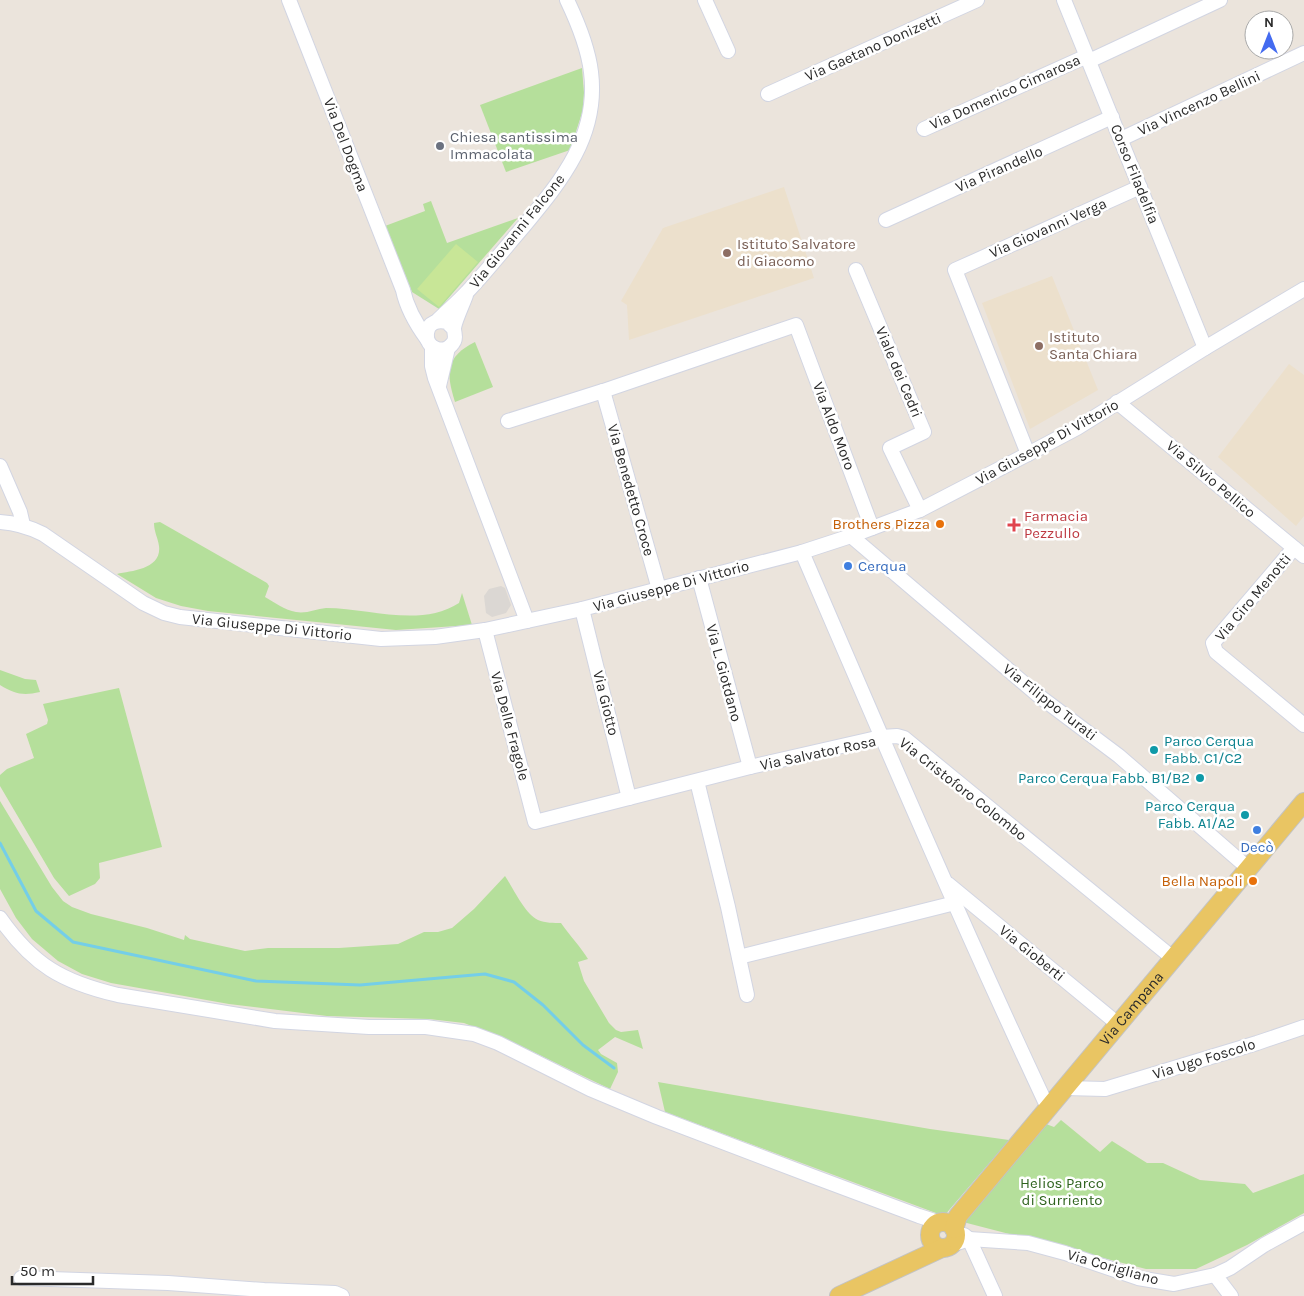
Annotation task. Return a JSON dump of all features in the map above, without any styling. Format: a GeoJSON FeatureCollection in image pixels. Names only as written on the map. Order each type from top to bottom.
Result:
{"type":"FeatureCollection","features":[{"type":"Feature","properties":{"kind":"main road","name":"Via Campana"},"geometry":{"type":"LineString","coordinates":[[839,1296],[917,1261],[948,1232],[1065,1088],[1304,802]]}},
{"type":"Feature","properties":{"kind":"street","name":"Via Del Dogma"},"geometry":{"type":"LineString","coordinates":[[289,0],[403,290]]}},
{"type":"Feature","properties":{"kind":"street","name":"Via Giovanni Falcone"},"geometry":{"type":"LineString","coordinates":[[435,322],[467,292],[552,192],[571,163],[587,130],[591,109],[591,71],[587,51],[567,0]]}},
{"type":"Feature","properties":{"kind":"street"},"geometry":{"type":"LineString","coordinates":[[705,0],[728,51]]}},
{"type":"Feature","properties":{"kind":"street","name":"Via Gaetano Donizetti"},"geometry":{"type":"LineString","coordinates":[[768,94],[978,0]]}},
{"type":"Feature","properties":{"kind":"street","name":"Corso Filadelfia"},"geometry":{"type":"LineString","coordinates":[[1064,0],[1205,348]]}},
{"type":"Feature","properties":{"kind":"street","name":"Via Domenico Cimarosa"},"geometry":{"type":"LineString","coordinates":[[924,129],[1220,0]]}},
{"type":"Feature","properties":{"kind":"street","name":"Via Vincenzo Bellini"},"geometry":{"type":"LineString","coordinates":[[1121,139],[1304,53]]}},
{"type":"Feature","properties":{"kind":"street","name":"Via Pirandello"},"geometry":{"type":"LineString","coordinates":[[886,220],[1112,118]]}},
{"type":"Feature","properties":{"kind":"street","name":"Via Giovanni Verga"},"geometry":{"type":"LineString","coordinates":[[1028,454],[955,270],[1140,187]]}},
{"type":"Feature","properties":{"kind":"street","name":"Viale dei Cedri"},"geometry":{"type":"LineString","coordinates":[[856,270],[924,432],[890,448],[920,510]]}},
{"type":"Feature","properties":{"kind":"street","name":"Via Giuseppe Di Vittorio"},"geometry":{"type":"LineString","coordinates":[[0,522],[16,523],[43,534],[143,603],[164,613],[180,617],[381,639],[434,637],[485,630],[582,609],[802,552],[920,510],[1077,428],[1304,289]]}},
{"type":"Feature","properties":{"kind":"street"},"geometry":{"type":"LineString","coordinates":[[403,290],[416,307],[435,322],[447,322],[454,329],[454,341],[448,348],[438,386]]}},
{"type":"Feature","properties":{"kind":"street"},"geometry":{"type":"LineString","coordinates":[[403,290],[414,321],[429,343],[440,350],[448,348]]}},
{"type":"Feature","properties":{"kind":"street","name":"Via Giovanni Falcone"},"geometry":{"type":"LineString","coordinates":[[454,329],[467,292]]}},
{"type":"Feature","properties":{"kind":"street"},"geometry":{"type":"LineString","coordinates":[[435,322],[427,330],[432,366],[438,386],[527,621]]}},
{"type":"Feature","properties":{"kind":"street","name":"Via Aldo Moro"},"geometry":{"type":"LineString","coordinates":[[603,391],[796,325],[872,528]]}},
{"type":"Feature","properties":{"kind":"street"},"geometry":{"type":"LineString","coordinates":[[508,421],[603,391]]}},
{"type":"Feature","properties":{"kind":"street","name":"Via Benedetto Croce"},"geometry":{"type":"LineString","coordinates":[[603,391],[658,589]]}},
{"type":"Feature","properties":{"kind":"street","name":"Via Silvio Pellico"},"geometry":{"type":"LineString","coordinates":[[1117,402],[1299,552]]}},
{"type":"Feature","properties":{"kind":"street"},"geometry":{"type":"LineString","coordinates":[[0,466],[20,512],[23,525]]}},
{"type":"Feature","properties":{"kind":"street","name":"Via Filippo Turati"},"geometry":{"type":"LineString","coordinates":[[851,536],[1040,696],[1119,756],[1248,868]]}},
{"type":"Feature","properties":{"kind":"street","name":"Via Cristoforo Colombo"},"geometry":{"type":"LineString","coordinates":[[802,552],[881,737],[897,736],[904,738],[1174,959]]}},
{"type":"Feature","properties":{"kind":"street","name":"Via Ciro Menotti"},"geometry":{"type":"LineString","coordinates":[[1299,552],[1213,643],[1216,652],[1304,726]]}},
{"type":"Feature","properties":{"kind":"street","name":"Via L. Giotdano"},"geometry":{"type":"LineString","coordinates":[[698,578],[750,767]]}},
{"type":"Feature","properties":{"kind":"street","name":"Via Giotto"},"geometry":{"type":"LineString","coordinates":[[582,609],[629,798]]}},
{"type":"Feature","properties":{"kind":"street","name":"Via Delle Fragole"},"geometry":{"type":"LineString","coordinates":[[485,630],[535,822]]}},
{"type":"Feature","properties":{"kind":"street","name":"Via Salvator Rosa"},"geometry":{"type":"LineString","coordinates":[[535,822],[750,767],[881,737],[1046,1111]]}},
{"type":"Feature","properties":{"kind":"street"},"geometry":{"type":"LineString","coordinates":[[697,781],[747,995]]}},
{"type":"Feature","properties":{"kind":"street","name":"Via Gioberti"},"geometry":{"type":"LineString","coordinates":[[945,882],[1118,1024]]}},
{"type":"Feature","properties":{"kind":"street"},"geometry":{"type":"LineString","coordinates":[[739,957],[955,903]]}},
{"type":"Feature","properties":{"kind":"street","name":"Via Corigliano"},"geometry":{"type":"LineString","coordinates":[[0,918],[15,940],[33,957],[71,981],[96,990],[275,1021],[369,1027],[426,1027],[474,1034],[498,1043],[590,1089],[919,1216],[948,1232],[1028,1243],[1065,1253],[1138,1278],[1174,1284],[1215,1275],[1230,1268],[1264,1245],[1304,1223]]}},
{"type":"Feature","properties":{"kind":"street","name":"Via Ugo Foscolo"},"geometry":{"type":"LineString","coordinates":[[1065,1088],[1105,1089],[1304,1027]]}},
{"type":"Feature","properties":{"kind":"street"},"geometry":{"type":"LineString","coordinates":[[948,1232],[995,1296]]}},
{"type":"Feature","properties":{"kind":"street"},"geometry":{"type":"LineString","coordinates":[[1215,1275],[1231,1296]]}},
{"type":"Feature","properties":{"kind":"street"},"geometry":{"type":"LineString","coordinates":[[21,1278],[169,1290],[335,1292],[342,1296]]}},
{"type":"Feature","properties":{"kind":"shaded area","name":"Istituto Salvatore di Giacomo"},"geometry":{"type":"Polygon","coordinates":[[[784,187],[814,278],[629,340],[627,305],[621,301],[663,228],[784,187]]]}},
{"type":"Feature","properties":{"kind":"shaded area","name":"Istituto Santa Chiara"},"geometry":{"type":"Polygon","coordinates":[[[1052,276],[1098,390],[1030,429],[982,303],[1052,276]]]}},
{"type":"Feature","properties":{"kind":"shaded area"},"geometry":{"type":"Polygon","coordinates":[[[1289,364],[1304,375],[1304,516],[1296,526],[1218,457],[1289,364]]]}},
{"type":"Feature","properties":{"kind":"shaded area"},"geometry":{"type":"Polygon","coordinates":[[[501,586],[505,588],[511,605],[506,613],[492,617],[486,613],[484,596],[489,589],[501,586]]]}},
{"type":"Feature","properties":{"kind":"green space"},"geometry":{"type":"Polygon","coordinates":[[[582,68],[583,110],[570,150],[506,172],[480,105],[582,68]]]}},
{"type":"Feature","properties":{"kind":"green space"},"geometry":{"type":"Polygon","coordinates":[[[431,201],[447,243],[518,218],[439,309],[412,292],[385,226],[425,211],[423,204],[431,201]]]}},
{"type":"Feature","properties":{"kind":"green space"},"geometry":{"type":"Polygon","coordinates":[[[456,244],[478,262],[439,307],[417,289],[456,244]]]}},
{"type":"Feature","properties":{"kind":"green space"},"geometry":{"type":"Polygon","coordinates":[[[475,342],[493,387],[455,402],[450,382],[450,367],[458,354],[475,342]]]}},
{"type":"Feature","properties":{"kind":"green space"},"geometry":{"type":"Polygon","coordinates":[[[160,522],[267,583],[269,586],[265,597],[292,611],[304,612],[326,608],[411,616],[444,610],[459,603],[462,593],[472,625],[396,630],[208,611],[181,606],[156,598],[117,574],[145,568],[156,560],[159,554],[159,546],[154,523],[160,522]]]}},
{"type":"Feature","properties":{"kind":"green space"},"geometry":{"type":"Polygon","coordinates":[[[0,670],[25,679],[36,680],[40,692],[24,694],[5,688],[0,685],[0,670]]]}},
{"type":"Feature","properties":{"kind":"green space"},"geometry":{"type":"Polygon","coordinates":[[[119,688],[162,847],[99,863],[100,878],[95,884],[69,896],[54,878],[0,786],[0,775],[7,769],[34,758],[26,734],[47,724],[48,720],[43,704],[119,688]]]}},
{"type":"Feature","properties":{"kind":"green space"},"geometry":{"type":"Polygon","coordinates":[[[0,801],[52,887],[63,901],[72,907],[184,940],[185,935],[190,939],[245,951],[268,948],[339,948],[398,944],[424,932],[438,932],[452,928],[474,909],[505,876],[524,907],[533,917],[544,922],[561,923],[588,959],[578,962],[584,981],[609,1023],[621,1032],[638,1030],[643,1049],[615,1037],[598,1050],[601,1054],[617,1063],[618,1072],[610,1089],[508,1040],[464,1023],[429,1019],[327,1016],[229,1004],[111,983],[82,974],[58,961],[32,939],[16,918],[0,889],[0,801]]]}},
{"type":"Feature","properties":{"kind":"green space"},"geometry":{"type":"Polygon","coordinates":[[[658,1082],[930,1129],[1009,1140],[944,1216],[665,1112],[658,1082]]]}},
{"type":"Feature","properties":{"kind":"green space","name":"Helios Parco di Surriento"},"geometry":{"type":"Polygon","coordinates":[[[1061,1120],[1100,1152],[1112,1141],[1147,1163],[1163,1163],[1200,1180],[1245,1184],[1253,1193],[1304,1174],[1304,1213],[1247,1245],[1196,1269],[1146,1269],[963,1222],[1046,1124],[1054,1127],[1061,1120]]]}},
{"type":"Feature","properties":{"kind":"waterway"},"geometry":{"type":"LineString","coordinates":[[0,843],[36,911],[73,942],[256,981],[360,985],[485,974],[514,982],[543,1005],[583,1045],[614,1068]]}},
{"type":"Feature","properties":{"kind":"place","name":"Chiesa santissima Immacolata"},"geometry":{"type":"Point","coordinates":[440,146]}},
{"type":"Feature","properties":{"kind":"place","name":"Istituto Salvatore di Giacomo"},"geometry":{"type":"Point","coordinates":[727,253]}},
{"type":"Feature","properties":{"kind":"place","name":"Istituto Santa Chiara"},"geometry":{"type":"Point","coordinates":[1039,346]}},
{"type":"Feature","properties":{"kind":"place","name":"Brothers Pizza"},"geometry":{"type":"Point","coordinates":[940,524]}},
{"type":"Feature","properties":{"kind":"place","name":"Farmacia Pezzullo"},"geometry":{"type":"Point","coordinates":[1014,525]}},
{"type":"Feature","properties":{"kind":"place","name":"Cerqua"},"geometry":{"type":"Point","coordinates":[848,566]}},
{"type":"Feature","properties":{"kind":"place","name":"Parco Cerqua Fabb. C1/C2"},"geometry":{"type":"Point","coordinates":[1154,750]}},
{"type":"Feature","properties":{"kind":"place","name":"Parco Cerqua Fabb. B1/B2"},"geometry":{"type":"Point","coordinates":[1200,778]}},
{"type":"Feature","properties":{"kind":"place","name":"Parco Cerqua Fabb. A1/A2"},"geometry":{"type":"Point","coordinates":[1245,815]}},
{"type":"Feature","properties":{"kind":"place","name":"Decò"},"geometry":{"type":"Point","coordinates":[1257,830]}},
{"type":"Feature","properties":{"kind":"place","name":"Bella Napoli"},"geometry":{"type":"Point","coordinates":[1253,881]}}]}
